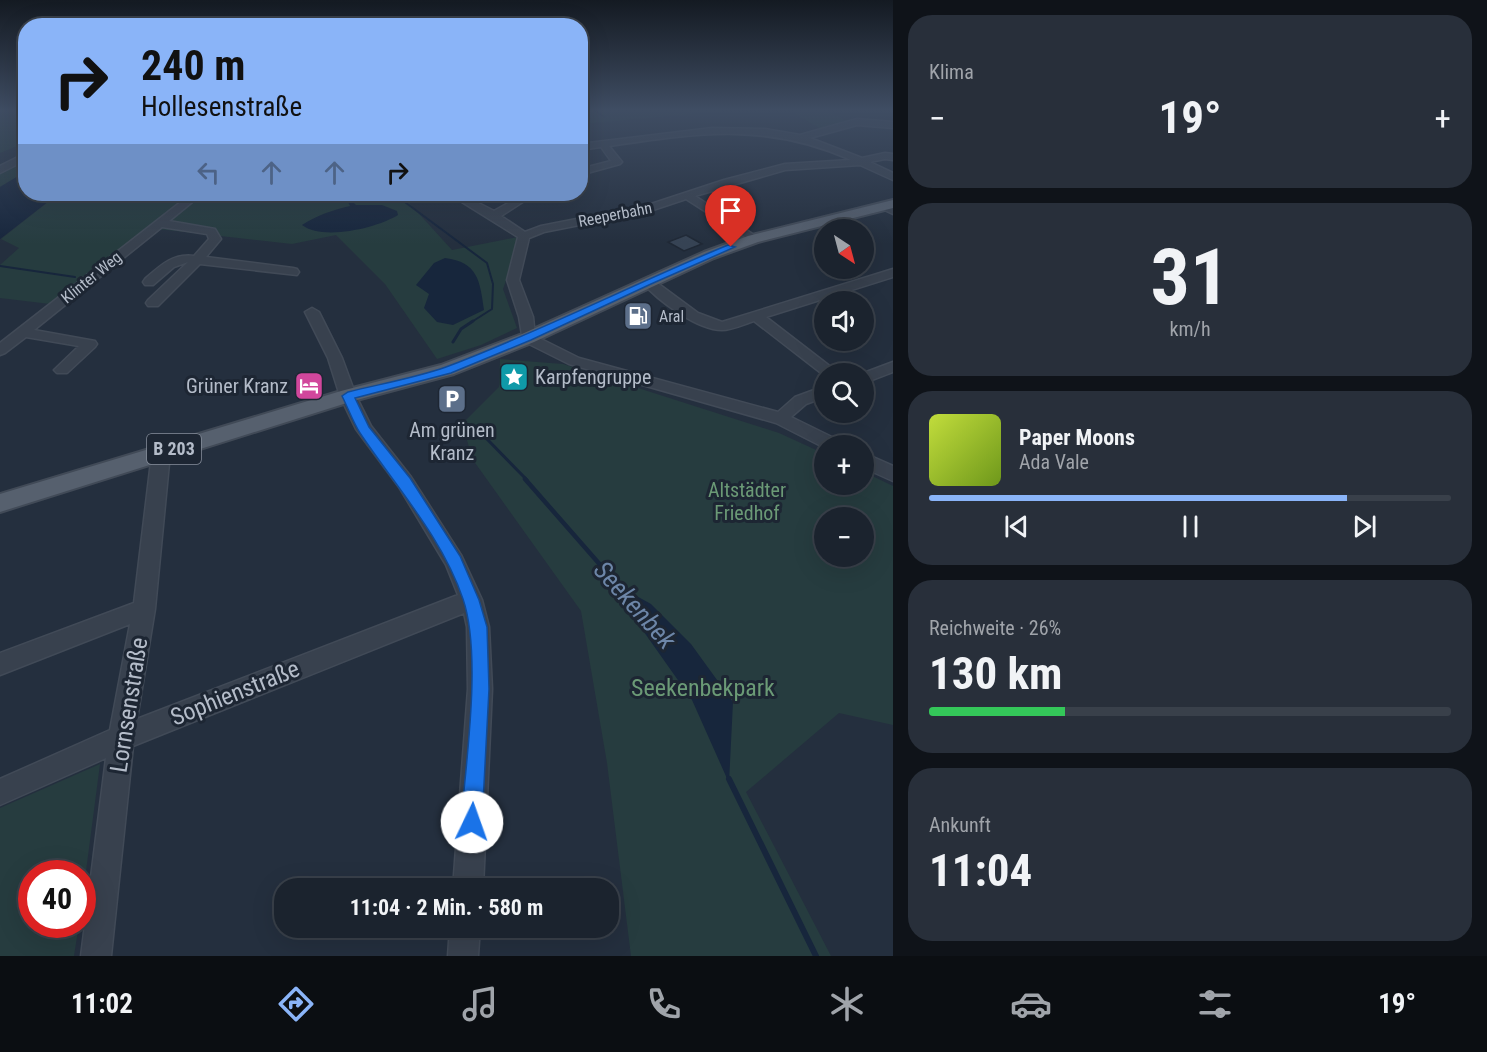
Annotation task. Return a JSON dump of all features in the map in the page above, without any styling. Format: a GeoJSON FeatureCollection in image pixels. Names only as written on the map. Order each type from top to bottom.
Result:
{"type":"FeatureCollection","features":[{"type":"Feature","properties":{"kind":"main road","name":"B 203"},"geometry":{"type":"LineString","coordinates":[[0,503],[348,396],[447,370],[528,338],[708,255],[753,239],[890,207]]}},
{"type":"Feature","properties":{"kind":"street"},"geometry":{"type":"LineString","coordinates":[[4,168],[13,155]]}},
{"type":"Feature","properties":{"kind":"street"},"geometry":{"type":"LineString","coordinates":[[588,170],[617,162],[611,155]]}},
{"type":"Feature","properties":{"kind":"street"},"geometry":{"type":"LineString","coordinates":[[842,155],[893,177]]}},
{"type":"Feature","properties":{"kind":"street","name":"Reeperbahn"},"geometry":{"type":"LineString","coordinates":[[524,236],[536,227],[650,208],[761,172],[785,167],[861,162],[890,155]]}},
{"type":"Feature","properties":{"kind":"street"},"geometry":{"type":"LineString","coordinates":[[4,168],[18,160]]}},
{"type":"Feature","properties":{"kind":"street"},"geometry":{"type":"LineString","coordinates":[[688,196],[753,239]]}},
{"type":"Feature","properties":{"kind":"street","name":"Klinter Weg"},"geometry":{"type":"LineString","coordinates":[[0,350],[188,201]]}},
{"type":"Feature","properties":{"kind":"street"},"geometry":{"type":"LineString","coordinates":[[472,201],[504,213],[524,236],[513,280],[526,317],[528,338],[574,361],[782,419],[814,435]]}},
{"type":"Feature","properties":{"kind":"street"},"geometry":{"type":"LineString","coordinates":[[504,213],[520,201]]}},
{"type":"Feature","properties":{"kind":"street"},"geometry":{"type":"LineString","coordinates":[[153,303],[198,260],[215,239],[211,231],[158,223]]}},
{"type":"Feature","properties":{"kind":"street"},"geometry":{"type":"LineString","coordinates":[[148,282],[174,261],[183,258],[293,272]]}},
{"type":"Feature","properties":{"kind":"street"},"geometry":{"type":"LineString","coordinates":[[648,282],[711,326],[723,326],[893,273]]}},
{"type":"Feature","properties":{"kind":"street"},"geometry":{"type":"LineString","coordinates":[[312,312],[364,429],[405,482],[454,561],[471,600],[478,627],[480,689],[469,878]]}},
{"type":"Feature","properties":{"kind":"street"},"geometry":{"type":"LineString","coordinates":[[756,316],[818,363]]}},
{"type":"Feature","properties":{"kind":"street"},"geometry":{"type":"LineString","coordinates":[[23,332],[90,344],[62,370]]}},
{"type":"Feature","properties":{"kind":"street"},"geometry":{"type":"LineString","coordinates":[[874,374],[893,367]]}},
{"type":"Feature","properties":{"kind":"street"},"geometry":{"type":"LineString","coordinates":[[782,419],[787,409],[803,398],[814,394]]}},
{"type":"Feature","properties":{"kind":"street","name":"Lornsenstraße"},"geometry":{"type":"LineString","coordinates":[[96,956],[121,738],[144,609],[161,453]]}},
{"type":"Feature","properties":{"kind":"street"},"geometry":{"type":"LineString","coordinates":[[874,465],[893,474]]}},
{"type":"Feature","properties":{"kind":"street","name":"Sophienstraße"},"geometry":{"type":"LineString","coordinates":[[0,792],[121,738],[471,600]]}},
{"type":"Feature","properties":{"kind":"street"},"geometry":{"type":"LineString","coordinates":[[0,664],[144,609]]}},
{"type":"Feature","properties":{"kind":"street"},"geometry":{"type":"LineString","coordinates":[[463,956],[464,938]]}},
{"type":"Feature","properties":{"kind":"green space"},"geometry":{"type":"Polygon","coordinates":[[[18,163],[18,176],[0,187],[0,172],[18,163]]]}},
{"type":"Feature","properties":{"kind":"green space"},"geometry":{"type":"Polygon","coordinates":[[[49,201],[407,201],[452,250],[518,237],[516,252],[503,289],[517,328],[481,345],[437,359],[385,284],[336,235],[292,244],[158,229],[167,223],[155,222],[50,304],[0,298],[0,265],[19,248],[1,239],[49,201]]]}},
{"type":"Feature","properties":{"kind":"green space","name":"Seekenbekpark"},"geometry":{"type":"Polygon","coordinates":[[[500,359],[563,364],[779,433],[814,449],[814,495],[874,495],[874,477],[893,486],[893,725],[839,713],[746,792],[831,956],[631,956],[607,763],[581,611],[473,460],[462,424],[499,387],[500,359]]]}},
{"type":"Feature","properties":{"kind":"green space"},"geometry":{"type":"Polygon","coordinates":[[[100,764],[87,860],[18,860],[18,938],[77,938],[74,956],[0,956],[0,808],[100,764]]]}},
{"type":"Feature","properties":{"kind":"water"},"geometry":{"type":"Polygon","coordinates":[[[18,176],[18,201],[49,201],[0,239],[0,187],[18,176]]]}},
{"type":"Feature","properties":{"kind":"water"},"geometry":{"type":"Polygon","coordinates":[[[345,201],[354,201],[356,205],[382,205],[397,211],[398,215],[377,224],[350,231],[323,232],[311,230],[302,225],[325,213],[350,206],[345,201]]]}},
{"type":"Feature","properties":{"kind":"water"},"geometry":{"type":"Polygon","coordinates":[[[445,258],[456,260],[471,269],[479,282],[484,310],[453,325],[437,322],[424,308],[429,294],[416,285],[434,263],[445,258]]]}},
{"type":"Feature","properties":{"kind":"water"},"geometry":{"type":"Polygon","coordinates":[[[622,588],[651,604],[691,644],[733,702],[729,783],[692,700],[627,608],[622,588]]]}},
{"type":"Feature","properties":{"kind":"building"},"geometry":{"type":"Polygon","coordinates":[[[686,235],[702,244],[684,251],[668,242],[686,235]]]}},
{"type":"Feature","properties":{"kind":"waterway","name":"Seekenbek"},"geometry":{"type":"LineString","coordinates":[[403,201],[487,263],[493,284],[492,309],[470,323]]}},
{"type":"Feature","properties":{"kind":"waterway"},"geometry":{"type":"LineString","coordinates":[[0,266],[75,277]]}},
{"type":"Feature","properties":{"kind":"waterway","name":"Seekenbek"},"geometry":{"type":"LineString","coordinates":[[453,342],[461,329],[470,323]]}},
{"type":"Feature","properties":{"kind":"waterway","name":"Seekenbek"},"geometry":{"type":"LineString","coordinates":[[486,438],[527,480]]}},
{"type":"Feature","properties":{"kind":"waterway","name":"Seekenbek"},"geometry":{"type":"LineString","coordinates":[[525,479],[624,592]]}},
{"type":"Feature","properties":{"kind":"waterway","name":"Seekenbek"},"geometry":{"type":"LineString","coordinates":[[729,779],[816,956]]}},
{"type":"Feature","properties":{"kind":"place","name":"Aral"},"geometry":{"type":"Point","coordinates":[638,316]}},
{"type":"Feature","properties":{"kind":"place","name":"Karpfengruppe"},"geometry":{"type":"Point","coordinates":[514,377]}},
{"type":"Feature","properties":{"kind":"place","name":"Grüner Kranz"},"geometry":{"type":"Point","coordinates":[309,386]}},
{"type":"Feature","properties":{"kind":"place","name":"Am grünen Kranz"},"geometry":{"type":"Point","coordinates":[452,399]}},
{"type":"Feature","properties":{"kind":"route"},"geometry":{"type":"LineString","coordinates":[[472,822],[480,689],[478,627],[471,600],[454,561],[405,482],[364,429],[348,396],[447,370],[491,353],[708,255],[731,247]]}},
{"type":"Feature","properties":{"kind":"park label","name":"Altstädter Friedhof"},"geometry":{"type":"Point","coordinates":[747,502]}}]}
